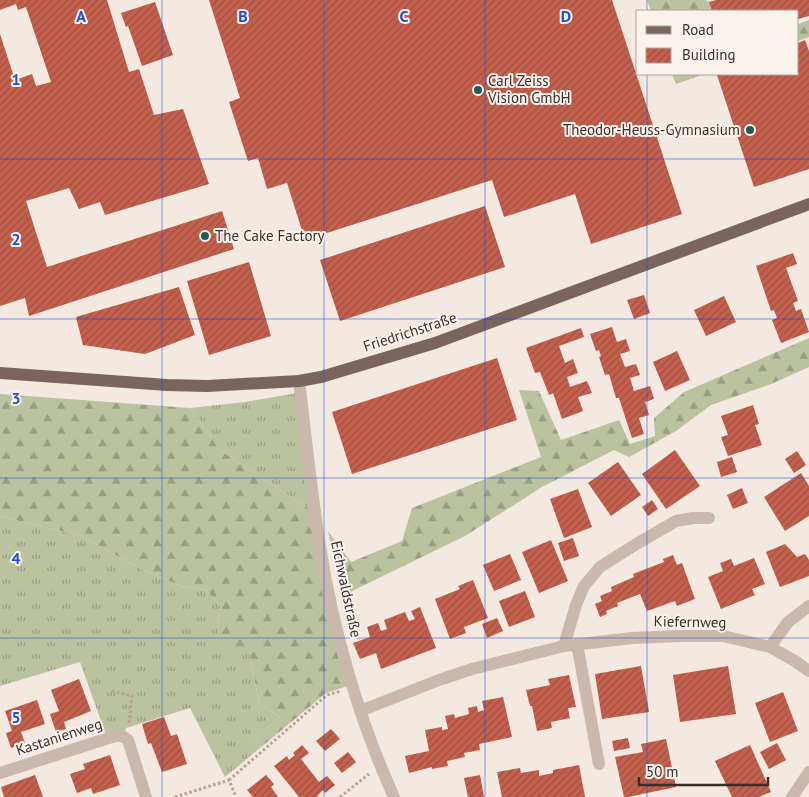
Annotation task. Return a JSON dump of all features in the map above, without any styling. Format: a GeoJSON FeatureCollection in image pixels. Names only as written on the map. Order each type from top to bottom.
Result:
{"type":"FeatureCollection","features":[{"type":"Feature","properties":{"kind":"main road","name":"Friedrichstraße"},"geometry":{"type":"LineString","coordinates":[[0,373],[167,385],[207,386],[299,381],[321,377],[435,343],[809,204]]}},
{"type":"Feature","properties":{"kind":"street","name":"Eichwaldstraße"},"geometry":{"type":"LineString","coordinates":[[299,381],[320,547],[337,630],[360,711],[379,765],[394,797]]}},
{"type":"Feature","properties":{"kind":"street"},"geometry":{"type":"LineString","coordinates":[[599,764],[570,645],[576,605],[584,586],[600,567],[676,521],[710,518]]}},
{"type":"Feature","properties":{"kind":"street"},"geometry":{"type":"LineString","coordinates":[[770,647],[788,622],[809,606]]}},
{"type":"Feature","properties":{"kind":"street","name":"Kiefernweg"},"geometry":{"type":"LineString","coordinates":[[360,711],[472,669],[570,645],[632,638],[723,636],[770,647],[809,671]]}},
{"type":"Feature","properties":{"kind":"street","name":"Kastanienweg"},"geometry":{"type":"LineString","coordinates":[[0,772],[115,736],[122,736],[128,740]]}},
{"type":"Feature","properties":{"kind":"street"},"geometry":{"type":"LineString","coordinates":[[128,740],[146,797]]}},
{"type":"Feature","properties":{"kind":"street"},"geometry":{"type":"LineString","coordinates":[[792,797],[809,772]]}},
{"type":"Feature","properties":{"kind":"path"},"geometry":{"type":"LineString","coordinates":[[175,797],[228,780],[327,696],[353,688]]}},
{"type":"Feature","properties":{"kind":"path"},"geometry":{"type":"LineString","coordinates":[[112,691],[132,696],[128,740]]}},
{"type":"Feature","properties":{"kind":"path"},"geometry":{"type":"LineString","coordinates":[[340,797],[379,765]]}},
{"type":"Feature","properties":{"kind":"path"},"geometry":{"type":"LineString","coordinates":[[228,780],[236,797]]}},
{"type":"Feature","properties":{"kind":"green space"},"geometry":{"type":"Polygon","coordinates":[[[647,0],[706,0],[709,2],[712,10],[651,10],[647,0]]]}},
{"type":"Feature","properties":{"kind":"green space"},"geometry":{"type":"Polygon","coordinates":[[[809,20],[809,37],[799,41],[799,24],[809,20]]]}},
{"type":"Feature","properties":{"kind":"green space"},"geometry":{"type":"Polygon","coordinates":[[[672,75],[702,75],[676,84],[672,75]]]}},
{"type":"Feature","properties":{"kind":"green space"},"geometry":{"type":"Polygon","coordinates":[[[809,338],[809,367],[771,384],[711,405],[676,431],[629,457],[614,450],[542,487],[465,536],[342,596],[328,531],[351,562],[402,541],[412,508],[541,457],[519,390],[539,391],[561,440],[619,420],[630,444],[655,436],[654,418],[684,392],[809,338]]]}},
{"type":"Feature","properties":{"kind":"green space"},"geometry":{"type":"Polygon","coordinates":[[[297,393],[312,511],[221,451],[190,408],[245,402],[297,393]]]}},
{"type":"Feature","properties":{"kind":"green space"},"geometry":{"type":"Polygon","coordinates":[[[0,394],[190,408],[221,451],[312,511],[348,686],[326,693],[260,748],[255,740],[279,717],[259,703],[249,650],[220,651],[217,628],[221,607],[206,590],[181,586],[143,570],[79,535],[0,516],[0,394]]]}},
{"type":"Feature","properties":{"kind":"green space"},"geometry":{"type":"Polygon","coordinates":[[[0,516],[79,535],[143,570],[181,586],[206,590],[221,607],[217,628],[249,650],[259,703],[279,717],[255,740],[260,748],[225,777],[190,708],[126,728],[124,733],[106,735],[80,662],[0,686],[0,516]]]}},
{"type":"Feature","properties":{"kind":"building"},"geometry":{"type":"Polygon","coordinates":[[[0,0],[107,0],[129,72],[139,69],[154,115],[183,109],[209,184],[105,215],[100,202],[79,209],[69,188],[26,201],[47,267],[222,211],[234,249],[29,316],[25,298],[0,306],[0,34],[15,80],[32,74],[36,86],[51,82],[26,7],[18,10],[16,4],[0,10],[0,0]]]}},
{"type":"Feature","properties":{"kind":"building","name":"Carl Zeiss Vision GmbH"},"geometry":{"type":"Polygon","coordinates":[[[209,0],[612,0],[682,214],[591,244],[575,194],[504,217],[492,180],[305,240],[287,183],[267,189],[258,158],[248,161],[229,102],[240,98],[209,0]]]}},
{"type":"Feature","properties":{"kind":"building"},"geometry":{"type":"Polygon","coordinates":[[[716,0],[809,0],[809,16],[799,19],[799,10],[712,10],[709,2],[716,0]]]}},
{"type":"Feature","properties":{"kind":"building"},"geometry":{"type":"Polygon","coordinates":[[[155,2],[173,55],[142,66],[128,26],[126,27],[121,13],[155,2]]]}},
{"type":"Feature","properties":{"kind":"building"},"geometry":{"type":"Polygon","coordinates":[[[805,40],[809,51],[809,169],[754,187],[717,75],[799,75],[799,43],[805,40]]]}},
{"type":"Feature","properties":{"kind":"building"},"geometry":{"type":"Polygon","coordinates":[[[485,206],[505,267],[340,321],[320,260],[485,206]]]}},
{"type":"Feature","properties":{"kind":"building"},"geometry":{"type":"Polygon","coordinates":[[[793,253],[797,264],[786,268],[798,301],[793,303],[796,311],[801,309],[809,332],[781,343],[772,320],[777,318],[774,310],[771,311],[756,266],[793,253]]]}},
{"type":"Feature","properties":{"kind":"building"},"geometry":{"type":"Polygon","coordinates":[[[249,262],[271,336],[209,355],[187,281],[249,262]]]}},
{"type":"Feature","properties":{"kind":"building"},"geometry":{"type":"Polygon","coordinates":[[[179,287],[195,335],[145,354],[83,345],[76,317],[179,287]]]}},
{"type":"Feature","properties":{"kind":"building"},"geometry":{"type":"Polygon","coordinates":[[[644,295],[650,313],[634,319],[627,300],[644,295]]]}},
{"type":"Feature","properties":{"kind":"building"},"geometry":{"type":"Polygon","coordinates":[[[724,296],[736,322],[706,336],[694,310],[724,296]]]}},
{"type":"Feature","properties":{"kind":"building"},"geometry":{"type":"Polygon","coordinates":[[[612,327],[617,342],[626,339],[630,351],[620,354],[625,367],[636,364],[640,375],[630,378],[634,391],[650,386],[654,399],[645,402],[649,415],[639,418],[644,434],[632,438],[619,398],[616,398],[609,374],[605,375],[599,357],[601,356],[599,350],[596,351],[590,334],[612,327]]]}},
{"type":"Feature","properties":{"kind":"building"},"geometry":{"type":"Polygon","coordinates":[[[581,328],[584,337],[559,346],[565,363],[573,359],[578,373],[567,377],[570,387],[587,381],[592,393],[578,397],[583,411],[562,419],[553,393],[549,395],[540,372],[535,373],[526,348],[581,328]]]}},
{"type":"Feature","properties":{"kind":"building"},"geometry":{"type":"Polygon","coordinates":[[[677,351],[690,380],[665,391],[653,362],[677,351]]]}},
{"type":"Feature","properties":{"kind":"building"},"geometry":{"type":"Polygon","coordinates":[[[497,358],[517,420],[352,474],[332,412],[497,358]]]}},
{"type":"Feature","properties":{"kind":"building"},"geometry":{"type":"Polygon","coordinates":[[[753,405],[759,424],[755,425],[762,445],[728,456],[721,437],[728,435],[721,416],[753,405]]]}},
{"type":"Feature","properties":{"kind":"building"},"geometry":{"type":"Polygon","coordinates":[[[675,450],[700,486],[666,509],[642,474],[675,450]]]}},
{"type":"Feature","properties":{"kind":"building"},"geometry":{"type":"Polygon","coordinates":[[[797,451],[806,465],[794,473],[785,459],[797,451]]]}},
{"type":"Feature","properties":{"kind":"building"},"geometry":{"type":"Polygon","coordinates":[[[732,457],[737,472],[721,477],[717,462],[732,457]]]}},
{"type":"Feature","properties":{"kind":"building"},"geometry":{"type":"Polygon","coordinates":[[[618,462],[641,495],[611,516],[588,483],[618,462]]]}},
{"type":"Feature","properties":{"kind":"building"},"geometry":{"type":"Polygon","coordinates":[[[801,473],[809,486],[809,516],[785,531],[764,497],[801,473]]]}},
{"type":"Feature","properties":{"kind":"building"},"geometry":{"type":"Polygon","coordinates":[[[742,488],[748,503],[733,509],[727,495],[742,488]]]}},
{"type":"Feature","properties":{"kind":"building"},"geometry":{"type":"Polygon","coordinates":[[[578,489],[592,527],[564,538],[550,499],[578,489]]]}},
{"type":"Feature","properties":{"kind":"building"},"geometry":{"type":"Polygon","coordinates":[[[652,500],[658,509],[648,516],[642,507],[652,500]]]}},
{"type":"Feature","properties":{"kind":"building"},"geometry":{"type":"Polygon","coordinates":[[[573,538],[579,556],[564,561],[558,543],[573,538]]]}},
{"type":"Feature","properties":{"kind":"building"},"geometry":{"type":"Polygon","coordinates":[[[551,540],[568,581],[539,593],[522,552],[551,540]]]}},
{"type":"Feature","properties":{"kind":"building"},"geometry":{"type":"Polygon","coordinates":[[[785,544],[797,557],[805,554],[809,560],[809,576],[780,587],[766,552],[785,544]]]}},
{"type":"Feature","properties":{"kind":"building"},"geometry":{"type":"Polygon","coordinates":[[[510,554],[521,580],[494,591],[483,565],[510,554]]]}},
{"type":"Feature","properties":{"kind":"building"},"geometry":{"type":"Polygon","coordinates":[[[673,555],[677,565],[682,563],[695,599],[677,606],[675,601],[647,611],[640,594],[617,603],[618,606],[606,611],[607,614],[600,617],[595,604],[602,601],[600,596],[612,591],[611,587],[634,577],[633,574],[664,562],[663,559],[673,555]]]}},
{"type":"Feature","properties":{"kind":"building"},"geometry":{"type":"Polygon","coordinates":[[[754,558],[765,584],[752,589],[755,595],[721,609],[708,577],[723,571],[720,563],[731,559],[734,566],[754,558]]]}},
{"type":"Feature","properties":{"kind":"building"},"geometry":{"type":"Polygon","coordinates":[[[473,580],[488,618],[464,627],[466,633],[450,639],[435,599],[460,589],[458,586],[473,580]]]}},
{"type":"Feature","properties":{"kind":"building"},"geometry":{"type":"Polygon","coordinates":[[[525,591],[535,617],[509,627],[499,601],[525,591]]]}},
{"type":"Feature","properties":{"kind":"building"},"geometry":{"type":"Polygon","coordinates":[[[420,607],[436,648],[381,669],[376,653],[360,659],[353,643],[370,637],[367,627],[378,623],[381,631],[387,629],[384,620],[405,612],[409,621],[415,619],[411,611],[420,607]]]}},
{"type":"Feature","properties":{"kind":"building"},"geometry":{"type":"Polygon","coordinates":[[[497,618],[503,631],[487,638],[482,624],[497,618]]]}},
{"type":"Feature","properties":{"kind":"building"},"geometry":{"type":"Polygon","coordinates":[[[641,666],[649,712],[602,719],[595,674],[641,666]]]}},
{"type":"Feature","properties":{"kind":"building"},"geometry":{"type":"Polygon","coordinates":[[[728,666],[736,714],[680,722],[673,675],[728,666]]]}},
{"type":"Feature","properties":{"kind":"building"},"geometry":{"type":"Polygon","coordinates":[[[569,675],[576,707],[568,708],[570,718],[551,722],[552,728],[537,731],[532,706],[530,706],[526,690],[550,685],[548,679],[569,675]]]}},
{"type":"Feature","properties":{"kind":"building"},"geometry":{"type":"Polygon","coordinates":[[[79,679],[91,711],[64,722],[66,729],[56,732],[50,714],[59,711],[51,690],[79,679]]]}},
{"type":"Feature","properties":{"kind":"building"},"geometry":{"type":"Polygon","coordinates":[[[783,692],[798,731],[770,742],[755,703],[783,692]]]}},
{"type":"Feature","properties":{"kind":"building"},"geometry":{"type":"Polygon","coordinates":[[[503,697],[512,737],[479,744],[480,750],[464,753],[465,757],[447,761],[448,766],[432,769],[432,767],[409,773],[405,756],[429,751],[425,730],[442,727],[442,730],[448,729],[445,716],[454,714],[455,718],[469,714],[468,708],[477,706],[478,712],[484,710],[482,701],[503,697]]]}},
{"type":"Feature","properties":{"kind":"building"},"geometry":{"type":"Polygon","coordinates":[[[37,700],[45,724],[21,732],[25,743],[11,748],[6,733],[12,731],[5,711],[37,700]]]}},
{"type":"Feature","properties":{"kind":"building"},"geometry":{"type":"Polygon","coordinates":[[[164,717],[171,736],[177,734],[187,764],[162,772],[151,743],[148,744],[142,724],[164,717]]]}},
{"type":"Feature","properties":{"kind":"building"},"geometry":{"type":"Polygon","coordinates":[[[331,729],[340,739],[325,751],[316,741],[331,729]]]}},
{"type":"Feature","properties":{"kind":"building"},"geometry":{"type":"Polygon","coordinates":[[[628,738],[630,748],[614,751],[612,741],[628,738]]]}},
{"type":"Feature","properties":{"kind":"building"},"geometry":{"type":"Polygon","coordinates":[[[666,739],[676,787],[624,797],[615,757],[643,752],[641,744],[666,739]]]}},
{"type":"Feature","properties":{"kind":"building"},"geometry":{"type":"Polygon","coordinates":[[[777,743],[786,760],[769,769],[760,752],[777,743]]]}},
{"type":"Feature","properties":{"kind":"building"},"geometry":{"type":"Polygon","coordinates":[[[302,745],[309,753],[301,759],[319,782],[327,776],[335,785],[325,793],[323,790],[318,797],[299,797],[274,766],[287,756],[289,760],[295,755],[293,753],[302,745]]]}},
{"type":"Feature","properties":{"kind":"building"},"geometry":{"type":"Polygon","coordinates":[[[750,745],[771,792],[759,797],[732,797],[715,761],[750,745]]]}},
{"type":"Feature","properties":{"kind":"building"},"geometry":{"type":"Polygon","coordinates":[[[348,752],[356,762],[342,773],[334,763],[348,752]]]}},
{"type":"Feature","properties":{"kind":"building"},"geometry":{"type":"Polygon","coordinates":[[[110,755],[120,785],[93,794],[91,788],[77,793],[70,774],[85,769],[83,764],[110,755]]]}},
{"type":"Feature","properties":{"kind":"building"},"geometry":{"type":"Polygon","coordinates":[[[579,765],[585,797],[502,797],[497,772],[520,768],[521,773],[539,770],[539,776],[553,773],[553,770],[579,765]]]}},
{"type":"Feature","properties":{"kind":"building"},"geometry":{"type":"Polygon","coordinates":[[[35,775],[43,797],[4,797],[1,787],[35,775]]]}},
{"type":"Feature","properties":{"kind":"building"},"geometry":{"type":"Polygon","coordinates":[[[266,775],[274,784],[271,787],[278,797],[253,797],[247,790],[266,775]]]}},
{"type":"Feature","properties":{"kind":"building"},"geometry":{"type":"Polygon","coordinates":[[[480,775],[484,797],[468,797],[464,778],[480,775]]]}},
{"type":"Feature","properties":{"kind":"place","name":"Carl Zeiss Vision GmbH"},"geometry":{"type":"Point","coordinates":[478,90]}},
{"type":"Feature","properties":{"kind":"place","name":"Theodor-Heuss-Gymnasium"},"geometry":{"type":"Point","coordinates":[750,130]}},
{"type":"Feature","properties":{"kind":"place","name":"The Cake Factory"},"geometry":{"type":"Point","coordinates":[205,236]}}]}
